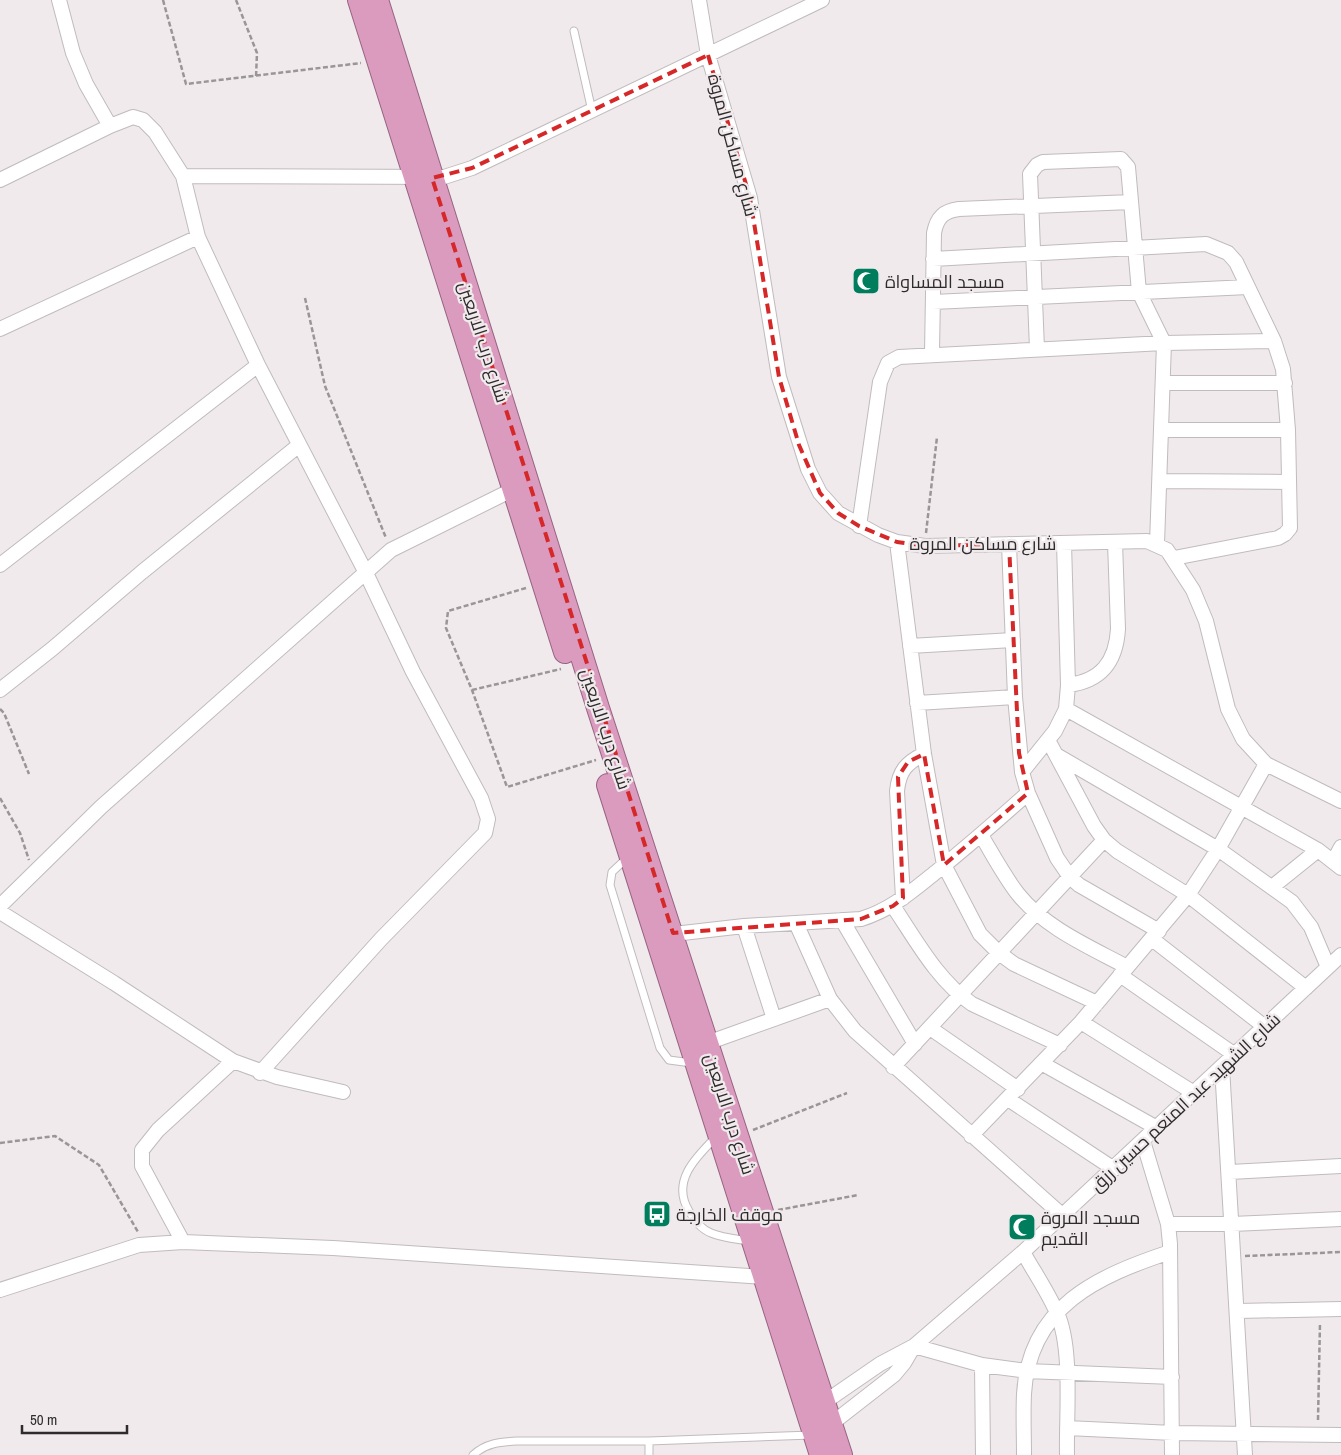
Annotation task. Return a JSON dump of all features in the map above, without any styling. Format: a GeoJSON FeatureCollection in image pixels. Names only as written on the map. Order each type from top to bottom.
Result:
{"type":"FeatureCollection","features":[{"type":"Feature","properties":{"kind":"highway","name":"شارع درب الاربعين"},"geometry":{"type":"LineString","coordinates":[[359,0],[379,61],[423,179],[664,935],[696,1063],[762,1213],[817,1408],[819,1444],[840,1455]]}},
{"type":"Feature","properties":{"kind":"highway","name":"شارع درب الاربعين"},"geometry":{"type":"LineString","coordinates":[[377,0],[423,179],[542,583],[570,667],[591,710],[599,759],[630,855],[707,1043],[754,1242],[765,1277],[817,1408]]}},
{"type":"Feature","properties":{"kind":"street"},"geometry":{"type":"LineString","coordinates":[[59,0],[73,53],[86,84],[110,126]]}},
{"type":"Feature","properties":{"kind":"street","name":"شارع مساكن المروة"},"geometry":{"type":"LineString","coordinates":[[699,0],[708,55],[750,198],[771,340],[789,414],[808,469],[820,493],[838,513],[859,526],[897,542],[924,546],[1147,541],[1158,544]]}},
{"type":"Feature","properties":{"kind":"street"},"geometry":{"type":"LineString","coordinates":[[183,176],[423,179],[444,177],[472,168],[822,0]]}},
{"type":"Feature","properties":{"kind":"street"},"geometry":{"type":"LineString","coordinates":[[0,180],[110,126],[133,117],[143,120],[168,150],[183,176],[198,237],[258,365],[298,446],[365,572],[413,672],[486,810],[488,827],[485,833],[381,938],[260,1072]]}},
{"type":"Feature","properties":{"kind":"street"},"geometry":{"type":"LineString","coordinates":[[1037,349],[1030,174],[1037,164],[1048,162],[1121,160],[1128,167],[1138,292],[1164,343],[1158,544],[1174,558],[1193,590],[1206,621],[1228,709],[1243,739],[1266,764],[1341,801]]}},
{"type":"Feature","properties":{"kind":"street"},"geometry":{"type":"LineString","coordinates":[[932,353],[933,259],[936,223],[941,215],[949,210],[1131,202]]}},
{"type":"Feature","properties":{"kind":"street"},"geometry":{"type":"LineString","coordinates":[[0,329],[198,237]]}},
{"type":"Feature","properties":{"kind":"street"},"geometry":{"type":"LineString","coordinates":[[933,259],[1206,244],[1218,247],[1228,253],[1236,262],[1274,341],[1285,383],[1290,482],[1290,528],[1278,538],[1174,558]]}},
{"type":"Feature","properties":{"kind":"street"},"geometry":{"type":"LineString","coordinates":[[933,302],[1248,288]]}},
{"type":"Feature","properties":{"kind":"street"},"geometry":{"type":"LineString","coordinates":[[859,526],[880,382],[884,370],[892,360],[899,356],[1164,343],[1274,341]]}},
{"type":"Feature","properties":{"kind":"street"},"geometry":{"type":"LineString","coordinates":[[0,565],[258,365]]}},
{"type":"Feature","properties":{"kind":"street"},"geometry":{"type":"LineString","coordinates":[[1163,383],[1285,383]]}},
{"type":"Feature","properties":{"kind":"street"},"geometry":{"type":"LineString","coordinates":[[1161,430],[1288,430]]}},
{"type":"Feature","properties":{"kind":"street"},"geometry":{"type":"LineString","coordinates":[[0,690],[298,446]]}},
{"type":"Feature","properties":{"kind":"street"},"geometry":{"type":"LineString","coordinates":[[1160,481],[1290,482]]}},
{"type":"Feature","properties":{"kind":"street"},"geometry":{"type":"LineString","coordinates":[[0,906],[101,806],[391,550],[514,489]]}},
{"type":"Feature","properties":{"kind":"street"},"geometry":{"type":"LineString","coordinates":[[897,542],[924,754],[944,865],[980,934],[999,953],[1014,964],[1097,1003]]}},
{"type":"Feature","properties":{"kind":"street"},"geometry":{"type":"LineString","coordinates":[[1068,685],[1083,683],[1096,676],[1106,667],[1113,656],[1117,643],[1118,629],[1115,542]]}},
{"type":"Feature","properties":{"kind":"street"},"geometry":{"type":"LineString","coordinates":[[1022,772],[1062,720],[1066,708],[1068,685],[1064,543]]}},
{"type":"Feature","properties":{"kind":"street"},"geometry":{"type":"LineString","coordinates":[[1009,544],[1015,697],[1022,772],[1028,793],[1057,858],[1070,877],[1156,935],[1264,1027]]}},
{"type":"Feature","properties":{"kind":"street"},"geometry":{"type":"LineString","coordinates":[[910,646],[1013,640]]}},
{"type":"Feature","properties":{"kind":"street"},"geometry":{"type":"LineString","coordinates":[[917,703],[1015,697]]}},
{"type":"Feature","properties":{"kind":"street"},"geometry":{"type":"LineString","coordinates":[[1066,708],[1318,850],[1338,864],[1341,847]]}},
{"type":"Feature","properties":{"kind":"street"},"geometry":{"type":"LineString","coordinates":[[1048,740],[1094,826],[1104,840],[1117,851],[1188,895],[1306,988]]}},
{"type":"Feature","properties":{"kind":"street"},"geometry":{"type":"LineString","coordinates":[[924,754],[908,762],[898,776],[896,791],[898,902],[940,975],[960,996],[972,1004],[1060,1045]]}},
{"type":"Feature","properties":{"kind":"street"},"geometry":{"type":"LineString","coordinates":[[1056,755],[1218,849],[1272,887],[1300,910],[1311,928],[1328,967]]}},
{"type":"Feature","properties":{"kind":"street"},"geometry":{"type":"LineString","coordinates":[[972,1136],[1043,1064],[1081,1022],[1188,895],[1218,849],[1266,764]]}},
{"type":"Feature","properties":{"kind":"street"},"geometry":{"type":"LineString","coordinates":[[664,935],[744,926],[862,919],[898,902],[981,835],[1028,793]]}},
{"type":"Feature","properties":{"kind":"street"},"geometry":{"type":"LineString","coordinates":[[981,835],[1018,894],[1036,913],[1124,971],[1235,1055]]}},
{"type":"Feature","properties":{"kind":"street"},"geometry":{"type":"LineString","coordinates":[[893,1066],[1104,840]]}},
{"type":"Feature","properties":{"kind":"street"},"geometry":{"type":"LineString","coordinates":[[1272,887],[1318,850]]}},
{"type":"Feature","properties":{"kind":"street"},"geometry":{"type":"LineString","coordinates":[[0,912],[234,1061],[260,1072],[343,1092]]}},
{"type":"Feature","properties":{"kind":"street"},"geometry":{"type":"LineString","coordinates":[[842,920],[915,1044]]}},
{"type":"Feature","properties":{"kind":"street"},"geometry":{"type":"LineString","coordinates":[[796,923],[830,999],[855,1031],[1063,1216]]}},
{"type":"Feature","properties":{"kind":"street"},"geometry":{"type":"LineString","coordinates":[[744,926],[774,1019]]}},
{"type":"Feature","properties":{"kind":"street","name":"شارع الشهيد عبد المنعم حسين رزق"},"geometry":{"type":"LineString","coordinates":[[817,1408],[880,1364],[914,1346],[1023,1252],[1158,1128],[1341,955]]}},
{"type":"Feature","properties":{"kind":"street"},"geometry":{"type":"LineString","coordinates":[[707,1043],[830,999]]}},
{"type":"Feature","properties":{"kind":"street"},"geometry":{"type":"LineString","coordinates":[[1081,1022],[1194,1093]]}},
{"type":"Feature","properties":{"kind":"street"},"geometry":{"type":"LineString","coordinates":[[930,1028],[1013,1094],[1114,1169]]}},
{"type":"Feature","properties":{"kind":"street"},"geometry":{"type":"LineString","coordinates":[[183,1242],[142,1166],[142,1150],[158,1130],[234,1061]]}},
{"type":"Feature","properties":{"kind":"street"},"geometry":{"type":"LineString","coordinates":[[1043,1064],[1158,1128]]}},
{"type":"Feature","properties":{"kind":"street"},"geometry":{"type":"LineString","coordinates":[[1222,1067],[1230,1172],[1245,1455]]}},
{"type":"Feature","properties":{"kind":"street"},"geometry":{"type":"LineString","coordinates":[[1143,1141],[1168,1224],[1170,1252],[1172,1455]]}},
{"type":"Feature","properties":{"kind":"street"},"geometry":{"type":"LineString","coordinates":[[1230,1172],[1341,1166]]}},
{"type":"Feature","properties":{"kind":"street"},"geometry":{"type":"LineString","coordinates":[[1168,1224],[1232,1224],[1341,1219]]}},
{"type":"Feature","properties":{"kind":"street"},"geometry":{"type":"LineString","coordinates":[[0,1290],[139,1245],[183,1242],[333,1248],[765,1277]]}},
{"type":"Feature","properties":{"kind":"street"},"geometry":{"type":"LineString","coordinates":[[1023,1252],[1057,1312],[1064,1343],[1067,1455]]}},
{"type":"Feature","properties":{"kind":"street"},"geometry":{"type":"LineString","coordinates":[[1024,1455],[1024,1393],[1027,1371],[1038,1343],[1057,1312],[1076,1294],[1108,1274],[1170,1252]]}},
{"type":"Feature","properties":{"kind":"street"},"geometry":{"type":"LineString","coordinates":[[1238,1311],[1341,1310]]}},
{"type":"Feature","properties":{"kind":"street"},"geometry":{"type":"LineString","coordinates":[[914,1346],[982,1365],[1027,1371],[1172,1377]]}},
{"type":"Feature","properties":{"kind":"street","name":"شارع الشهيد عبد المنعم حسين رزق"},"geometry":{"type":"LineString","coordinates":[[819,1444],[894,1375],[914,1346]]}},
{"type":"Feature","properties":{"kind":"street"},"geometry":{"type":"LineString","coordinates":[[982,1365],[983,1455]]}},
{"type":"Feature","properties":{"kind":"street"},"geometry":{"type":"LineString","coordinates":[[1067,1428],[1173,1433],[1341,1435]]}},
{"type":"Feature","properties":{"kind":"lane"},"geometry":{"type":"LineString","coordinates":[[574,31],[592,111]]}},
{"type":"Feature","properties":{"kind":"lane"},"geometry":{"type":"LineString","coordinates":[[630,855],[612,872],[610,885],[660,1048],[668,1060],[682,1064],[696,1063]]}},
{"type":"Feature","properties":{"kind":"lane"},"geometry":{"type":"LineString","coordinates":[[728,1136],[688,1168],[682,1188],[683,1196],[687,1207],[701,1227],[723,1236],[754,1242]]}},
{"type":"Feature","properties":{"kind":"lane"},"geometry":{"type":"LineString","coordinates":[[473,1455],[481,1448],[497,1442],[819,1444]]}},
{"type":"Feature","properties":{"kind":"lane"},"geometry":{"type":"LineString","coordinates":[[649,1442],[650,1455]]}},
{"type":"Feature","properties":{"kind":"path"},"geometry":{"type":"LineString","coordinates":[[163,0],[186,84],[379,61]]}},
{"type":"Feature","properties":{"kind":"path"},"geometry":{"type":"LineString","coordinates":[[236,0],[257,53],[256,77]]}},
{"type":"Feature","properties":{"kind":"path"},"geometry":{"type":"LineString","coordinates":[[305,298],[325,386],[391,550]]}},
{"type":"Feature","properties":{"kind":"path"},"geometry":{"type":"LineString","coordinates":[[924,546],[937,437]]}},
{"type":"Feature","properties":{"kind":"path"},"geometry":{"type":"LineString","coordinates":[[542,583],[448,611],[446,628],[472,690],[507,788],[599,759]]}},
{"type":"Feature","properties":{"kind":"path"},"geometry":{"type":"LineString","coordinates":[[472,690],[570,667]]}},
{"type":"Feature","properties":{"kind":"path"},"geometry":{"type":"LineString","coordinates":[[0,709],[4,713],[29,774]]}},
{"type":"Feature","properties":{"kind":"path"},"geometry":{"type":"LineString","coordinates":[[0,798],[20,833],[34,871]]}},
{"type":"Feature","properties":{"kind":"path"},"geometry":{"type":"LineString","coordinates":[[728,1136],[847,1092]]}},
{"type":"Feature","properties":{"kind":"path"},"geometry":{"type":"LineString","coordinates":[[0,1143],[55,1136],[99,1165],[137,1230],[139,1245]]}},
{"type":"Feature","properties":{"kind":"path"},"geometry":{"type":"LineString","coordinates":[[762,1213],[858,1195]]}},
{"type":"Feature","properties":{"kind":"path"},"geometry":{"type":"LineString","coordinates":[[1234,1257],[1341,1252]]}},
{"type":"Feature","properties":{"kind":"path"},"geometry":{"type":"LineString","coordinates":[[1317,1434],[1321,1310]]}},
{"type":"Feature","properties":{"kind":"highlighted area"},"geometry":{"type":"Polygon","coordinates":[[[708,55],[750,198],[779,377],[799,445],[820,493],[838,513],[859,526],[897,542],[925,546],[1009,544],[1019,753],[1028,793],[944,865],[924,754],[908,762],[898,777],[903,898],[893,906],[861,919],[673,933],[432,178],[472,168],[708,55]]]}},
{"type":"Feature","properties":{"kind":"place","name":"مسجد المساواة"},"geometry":{"type":"Point","coordinates":[866,281]}},
{"type":"Feature","properties":{"kind":"place","name":"موقف الخارجة"},"geometry":{"type":"Point","coordinates":[657,1214]}},
{"type":"Feature","properties":{"kind":"place","name":"مسجد المروة القديم"},"geometry":{"type":"Point","coordinates":[1022,1227]}}]}
